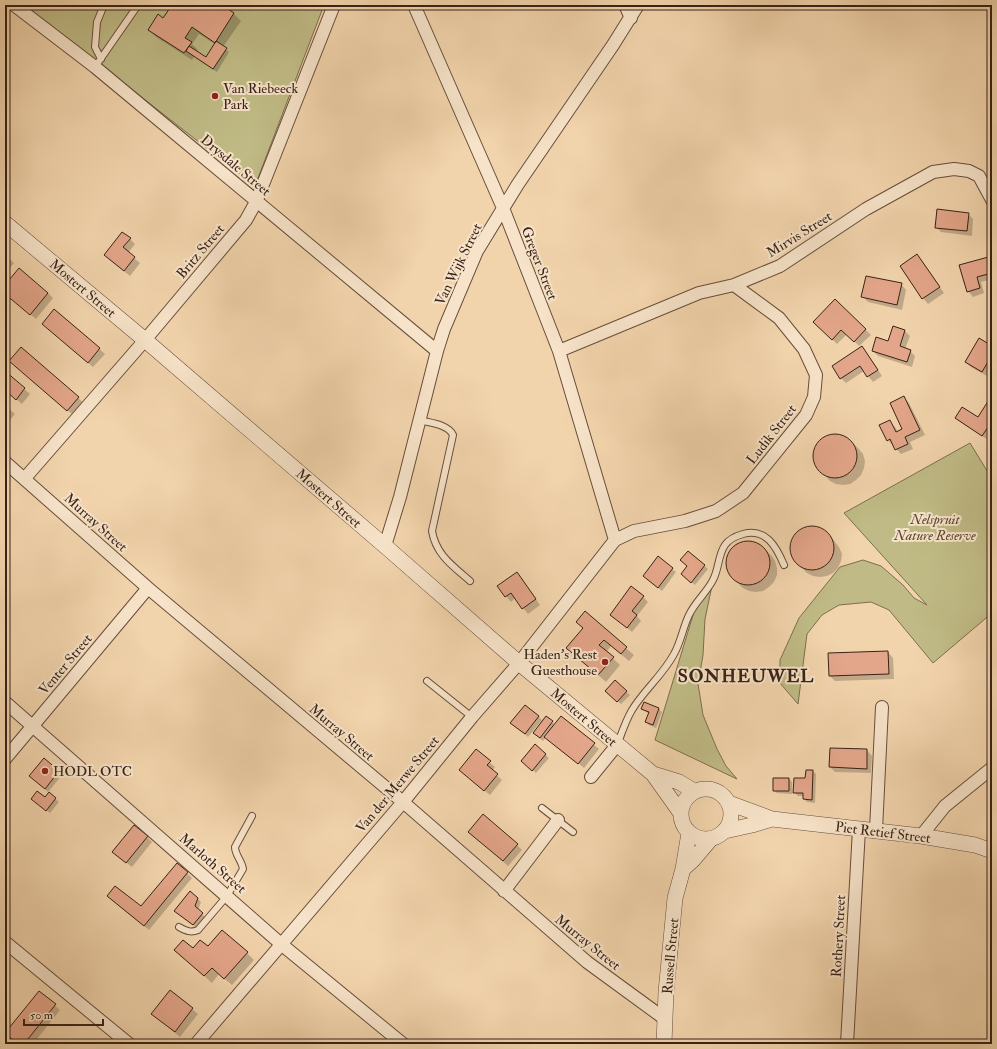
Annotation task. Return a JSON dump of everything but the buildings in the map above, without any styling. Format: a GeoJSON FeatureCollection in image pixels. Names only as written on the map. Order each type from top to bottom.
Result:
{"type":"FeatureCollection","features":[{"type":"Feature","properties":{"kind":"street","name":"Drysdale Street"},"geometry":{"type":"LineString","coordinates":[[14,5],[98,63],[256,202],[436,351]]}},
{"type":"Feature","properties":{"kind":"street","name":"Britz Street"},"geometry":{"type":"LineString","coordinates":[[25,478],[145,340],[246,220],[256,202],[334,5]]}},
{"type":"Feature","properties":{"kind":"street","name":"Greger Street"},"geometry":{"type":"LineString","coordinates":[[414,5],[503,208],[559,351],[615,540]]}},
{"type":"Feature","properties":{"kind":"street"},"geometry":{"type":"LineString","coordinates":[[625,5],[631,18]]}},
{"type":"Feature","properties":{"kind":"street","name":"Van Wijk Street"},"geometry":{"type":"LineString","coordinates":[[385,546],[400,497],[436,351],[477,251],[503,208],[631,18],[638,5]]}},
{"type":"Feature","properties":{"kind":"street","name":"Mirvis Street"},"geometry":{"type":"LineString","coordinates":[[559,351],[699,293],[734,285],[780,266],[866,209],[933,172],[954,169],[969,171],[979,176],[992,200]]}},
{"type":"Feature","properties":{"kind":"street","name":"Mostert Street"},"geometry":{"type":"LineString","coordinates":[[5,223],[145,340],[519,663],[653,774],[680,812]]}},
{"type":"Feature","properties":{"kind":"street","name":"Ludik Street"},"geometry":{"type":"LineString","coordinates":[[615,540],[634,531],[685,521],[716,512],[743,493],[806,415],[814,397],[816,375],[804,349],[779,318],[734,285]]}},
{"type":"Feature","properties":{"kind":"street","name":"Murray Street"},"geometry":{"type":"LineString","coordinates":[[5,462],[25,478],[148,588],[403,802],[587,962],[665,1019]]}},
{"type":"Feature","properties":{"kind":"street","name":"Van der Merwe Street"},"geometry":{"type":"LineString","coordinates":[[196,1044],[403,802],[472,717],[519,663],[615,540]]}},
{"type":"Feature","properties":{"kind":"street","name":"Venter Street"},"geometry":{"type":"LineString","coordinates":[[5,759],[148,588]]}},
{"type":"Feature","properties":{"kind":"street","name":"Marloth Street"},"geometry":{"type":"LineString","coordinates":[[5,702],[281,944],[403,1044]]}},
{"type":"Feature","properties":{"kind":"street"},"geometry":{"type":"LineString","coordinates":[[876,830],[882,707]]}},
{"type":"Feature","properties":{"kind":"street"},"geometry":{"type":"LineString","coordinates":[[591,777],[617,745]]}},
{"type":"Feature","properties":{"kind":"street"},"geometry":{"type":"LineString","coordinates":[[921,836],[946,806],[992,768]]}},
{"type":"Feature","properties":{"kind":"street","name":"Mostert Street"},"geometry":{"type":"LineString","coordinates":[[653,774],[679,782],[694,791]]}},
{"type":"Feature","properties":{"kind":"street"},"geometry":{"type":"LineString","coordinates":[[703,788],[714,790],[723,795],[729,803],[731,810],[730,822],[725,831],[718,837],[710,840],[699,839],[683,827],[680,812],[685,798],[694,791],[703,788]]}},
{"type":"Feature","properties":{"kind":"street","name":"Piet Retief Street"},"geometry":{"type":"LineString","coordinates":[[729,803],[772,819],[921,836],[975,846],[992,851]]}},
{"type":"Feature","properties":{"kind":"street","name":"Piet Retief Street"},"geometry":{"type":"LineString","coordinates":[[725,831],[746,827],[772,819]]}},
{"type":"Feature","properties":{"kind":"street"},"geometry":{"type":"LineString","coordinates":[[504,891],[558,820]]}},
{"type":"Feature","properties":{"kind":"street","name":"Rothery Street"},"geometry":{"type":"LineString","coordinates":[[847,1044],[859,829]]}},
{"type":"Feature","properties":{"kind":"street","name":"Russell Street"},"geometry":{"type":"LineString","coordinates":[[664,1044],[675,898],[683,869],[689,833]]}},
{"type":"Feature","properties":{"kind":"street"},"geometry":{"type":"LineString","coordinates":[[683,869],[710,840]]}},
{"type":"Feature","properties":{"kind":"street"},"geometry":{"type":"LineString","coordinates":[[5,942],[129,1044]]}},
{"type":"Feature","properties":{"kind":"lane"},"geometry":{"type":"LineString","coordinates":[[98,63],[95,46],[97,22],[104,5]]}},
{"type":"Feature","properties":{"kind":"lane"},"geometry":{"type":"LineString","coordinates":[[98,63],[138,5]]}},
{"type":"Feature","properties":{"kind":"lane"},"geometry":{"type":"LineString","coordinates":[[419,420],[446,427],[451,430],[453,435],[432,531],[434,542],[442,556],[470,581]]}},
{"type":"Feature","properties":{"kind":"lane"},"geometry":{"type":"LineString","coordinates":[[617,745],[632,710],[664,671],[674,654],[689,615],[713,581],[722,551],[728,542],[737,536],[754,533],[761,534],[778,552],[784,565]]}},
{"type":"Feature","properties":{"kind":"lane"},"geometry":{"type":"LineString","coordinates":[[427,681],[472,717]]}},
{"type":"Feature","properties":{"kind":"lane"},"geometry":{"type":"LineString","coordinates":[[542,808],[573,832]]}},
{"type":"Feature","properties":{"kind":"lane"},"geometry":{"type":"LineString","coordinates":[[179,927],[187,931],[194,932],[198,930],[227,896],[243,869],[235,847],[252,816]]}},
{"type":"Feature","properties":{"kind":"green space","name":"Van Riebeeck Park"},"geometry":{"type":"Polygon","coordinates":[[[24,5],[324,5],[255,186],[24,5]]]}},
{"type":"Feature","properties":{"kind":"green space","name":"Nelspruit Nature Reserve"},"geometry":{"type":"Polygon","coordinates":[[[970,443],[989,474],[992,473],[992,613],[933,663],[889,610],[871,602],[839,605],[822,615],[807,634],[798,704],[780,683],[780,660],[799,618],[840,567],[863,560],[881,566],[903,585],[914,598],[927,605],[844,513],[970,443]]]}},
{"type":"Feature","properties":{"kind":"green space"},"geometry":{"type":"Polygon","coordinates":[[[713,581],[705,619],[703,655],[698,684],[703,715],[717,749],[726,766],[737,779],[655,740],[697,602],[713,581]]]}},
{"type":"Feature","properties":{"kind":"place","name":"Van Riebeeck Park"},"geometry":{"type":"Point","coordinates":[215,96]}},
{"type":"Feature","properties":{"kind":"place","name":"Haden's Rest Guesthouse"},"geometry":{"type":"Point","coordinates":[605,662]}},
{"type":"Feature","properties":{"kind":"place","name":"HODL OTC"},"geometry":{"type":"Point","coordinates":[45,771]}},
{"type":"Feature","properties":{"kind":"district","name":"SONHEUWEL"},"geometry":{"type":"Point","coordinates":[746,676]}}]}
